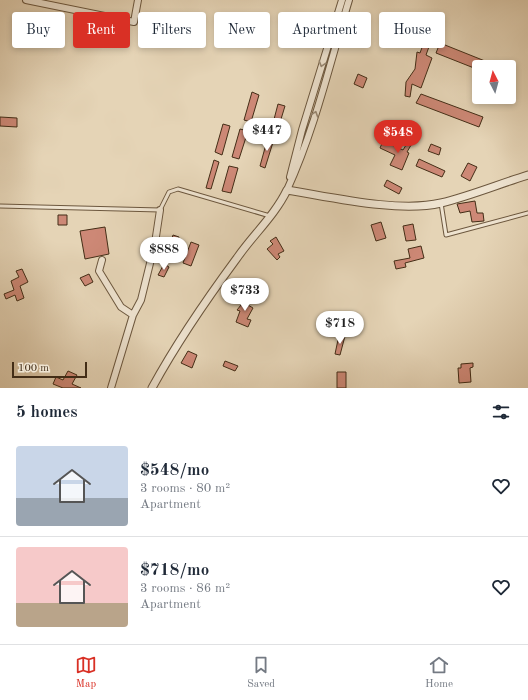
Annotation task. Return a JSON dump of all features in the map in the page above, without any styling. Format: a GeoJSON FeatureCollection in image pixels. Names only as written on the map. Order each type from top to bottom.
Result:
{"type":"FeatureCollection","features":[{"type":"Feature","properties":{"kind":"street"},"geometry":{"type":"LineString","coordinates":[[26,0],[134,22],[138,0]]}},
{"type":"Feature","properties":{"kind":"street"},"geometry":{"type":"LineString","coordinates":[[338,12],[342,0]]}},
{"type":"Feature","properties":{"kind":"street"},"geometry":{"type":"LineString","coordinates":[[346,12],[349,0]]}},
{"type":"Feature","properties":{"kind":"street"},"geometry":{"type":"LineString","coordinates":[[287,190],[302,130],[328,48]]}},
{"type":"Feature","properties":{"kind":"street"},"geometry":{"type":"LineString","coordinates":[[152,388],[175,347],[237,257],[280,203],[297,168],[335,48]]}},
{"type":"Feature","properties":{"kind":"street"},"geometry":{"type":"LineString","coordinates":[[302,130],[309,132]]}},
{"type":"Feature","properties":{"kind":"street"},"geometry":{"type":"LineString","coordinates":[[287,190],[393,206],[419,206],[441,204],[528,175]]}},
{"type":"Feature","properties":{"kind":"street"},"geometry":{"type":"LineString","coordinates":[[111,388],[133,314],[141,300],[155,244],[160,210]]}},
{"type":"Feature","properties":{"kind":"street"},"geometry":{"type":"LineString","coordinates":[[102,260],[99,271],[121,307],[133,314]]}},
{"type":"Feature","properties":{"kind":"lane"},"geometry":{"type":"LineString","coordinates":[[0,206],[160,210],[168,192],[178,189],[270,216]]}},
{"type":"Feature","properties":{"kind":"lane"},"geometry":{"type":"LineString","coordinates":[[441,204],[446,235],[528,213]]}},
{"type":"Feature","properties":{"kind":"building"},"geometry":{"type":"Polygon","coordinates":[[[445,45],[482,60],[472,60],[472,67],[436,53],[438,48],[445,48],[445,45]]]}},
{"type":"Feature","properties":{"kind":"building"},"geometry":{"type":"Polygon","coordinates":[[[422,48],[429,48],[426,55],[432,58],[421,88],[412,84],[410,97],[405,96],[406,82],[415,69],[417,52],[420,53],[422,48]]]}},
{"type":"Feature","properties":{"kind":"building"},"geometry":{"type":"Polygon","coordinates":[[[358,74],[367,78],[363,88],[354,84],[358,74]]]}},
{"type":"Feature","properties":{"kind":"building"},"geometry":{"type":"Polygon","coordinates":[[[252,92],[259,95],[251,122],[244,120],[252,92]]]}},
{"type":"Feature","properties":{"kind":"building"},"geometry":{"type":"Polygon","coordinates":[[[421,94],[483,117],[479,127],[416,103],[421,94]]]}},
{"type":"Feature","properties":{"kind":"building"},"geometry":{"type":"Polygon","coordinates":[[[278,104],[285,106],[278,129],[272,127],[278,104]]]}},
{"type":"Feature","properties":{"kind":"building"},"geometry":{"type":"Polygon","coordinates":[[[0,117],[17,118],[17,127],[0,126],[0,117]]]}},
{"type":"Feature","properties":{"kind":"building"},"geometry":{"type":"Polygon","coordinates":[[[223,124],[230,126],[222,155],[215,152],[223,124]]]}},
{"type":"Feature","properties":{"kind":"building"},"geometry":{"type":"Polygon","coordinates":[[[240,129],[248,131],[239,159],[232,157],[240,129]]]}},
{"type":"Feature","properties":{"kind":"building"},"geometry":{"type":"Polygon","coordinates":[[[268,137],[274,139],[265,168],[260,166],[268,137]]]}},
{"type":"Feature","properties":{"kind":"building"},"geometry":{"type":"Polygon","coordinates":[[[411,137],[414,140],[407,152],[409,153],[402,170],[390,165],[395,155],[380,148],[383,141],[403,150],[411,137]]]}},
{"type":"Feature","properties":{"kind":"building"},"geometry":{"type":"Polygon","coordinates":[[[431,144],[441,148],[439,155],[428,151],[431,144]]]}},
{"type":"Feature","properties":{"kind":"building"},"geometry":{"type":"Polygon","coordinates":[[[419,159],[445,171],[442,177],[416,166],[419,159]]]}},
{"type":"Feature","properties":{"kind":"building"},"geometry":{"type":"Polygon","coordinates":[[[214,160],[219,162],[211,189],[206,188],[214,160]]]}},
{"type":"Feature","properties":{"kind":"building"},"geometry":{"type":"Polygon","coordinates":[[[468,163],[477,167],[470,181],[461,176],[468,163]]]}},
{"type":"Feature","properties":{"kind":"building"},"geometry":{"type":"Polygon","coordinates":[[[229,166],[238,168],[231,193],[222,191],[229,166]]]}},
{"type":"Feature","properties":{"kind":"building"},"geometry":{"type":"Polygon","coordinates":[[[387,180],[402,188],[399,194],[384,186],[387,180]]]}},
{"type":"Feature","properties":{"kind":"building"},"geometry":{"type":"Polygon","coordinates":[[[475,201],[477,213],[483,213],[484,221],[472,222],[470,211],[460,213],[457,204],[475,201]]]}},
{"type":"Feature","properties":{"kind":"building"},"geometry":{"type":"Polygon","coordinates":[[[58,215],[67,215],[67,225],[58,225],[58,215]]]}},
{"type":"Feature","properties":{"kind":"building"},"geometry":{"type":"Polygon","coordinates":[[[381,222],[386,238],[376,241],[371,225],[381,222]]]}},
{"type":"Feature","properties":{"kind":"building"},"geometry":{"type":"Polygon","coordinates":[[[413,224],[416,240],[406,241],[403,226],[413,224]]]}},
{"type":"Feature","properties":{"kind":"building"},"geometry":{"type":"Polygon","coordinates":[[[105,227],[109,254],[85,259],[80,231],[105,227]]]}},
{"type":"Feature","properties":{"kind":"building"},"geometry":{"type":"Polygon","coordinates":[[[173,235],[179,237],[172,257],[166,255],[173,235]]]}},
{"type":"Feature","properties":{"kind":"building"},"geometry":{"type":"Polygon","coordinates":[[[276,237],[284,251],[278,254],[280,257],[277,260],[267,249],[273,244],[270,241],[276,237]]]}},
{"type":"Feature","properties":{"kind":"building"},"geometry":{"type":"Polygon","coordinates":[[[191,242],[199,245],[191,266],[183,263],[191,242]]]}},
{"type":"Feature","properties":{"kind":"building"},"geometry":{"type":"Polygon","coordinates":[[[421,246],[424,258],[405,263],[406,267],[396,269],[394,261],[410,258],[408,249],[421,246]]]}},
{"type":"Feature","properties":{"kind":"building"},"geometry":{"type":"Polygon","coordinates":[[[164,264],[169,267],[164,277],[158,275],[164,264]]]}},
{"type":"Feature","properties":{"kind":"building"},"geometry":{"type":"Polygon","coordinates":[[[22,269],[28,282],[20,286],[24,298],[17,301],[15,295],[6,299],[4,294],[14,290],[11,281],[19,277],[16,271],[22,269]]]}},
{"type":"Feature","properties":{"kind":"building"},"geometry":{"type":"Polygon","coordinates":[[[89,274],[93,282],[85,286],[80,278],[89,274]]]}},
{"type":"Feature","properties":{"kind":"building"},"geometry":{"type":"Polygon","coordinates":[[[249,295],[253,297],[248,305],[253,308],[247,319],[251,320],[248,327],[236,322],[240,311],[237,310],[249,295]]]}},
{"type":"Feature","properties":{"kind":"building"},"geometry":{"type":"Polygon","coordinates":[[[339,335],[345,336],[340,355],[335,354],[339,335]]]}},
{"type":"Feature","properties":{"kind":"building"},"geometry":{"type":"Polygon","coordinates":[[[188,351],[197,355],[192,368],[181,363],[188,351]]]}},
{"type":"Feature","properties":{"kind":"building"},"geometry":{"type":"Polygon","coordinates":[[[225,361],[238,366],[235,371],[223,366],[225,361]]]}},
{"type":"Feature","properties":{"kind":"building"},"geometry":{"type":"Polygon","coordinates":[[[473,363],[473,367],[470,368],[471,382],[459,383],[458,368],[461,368],[461,364],[473,363]]]}},
{"type":"Feature","properties":{"kind":"building"},"geometry":{"type":"Polygon","coordinates":[[[68,371],[77,375],[72,384],[81,388],[63,388],[53,384],[56,377],[63,380],[68,371]]]}},
{"type":"Feature","properties":{"kind":"building"},"geometry":{"type":"Polygon","coordinates":[[[337,372],[346,372],[346,388],[337,388],[337,372]]]}}]}
